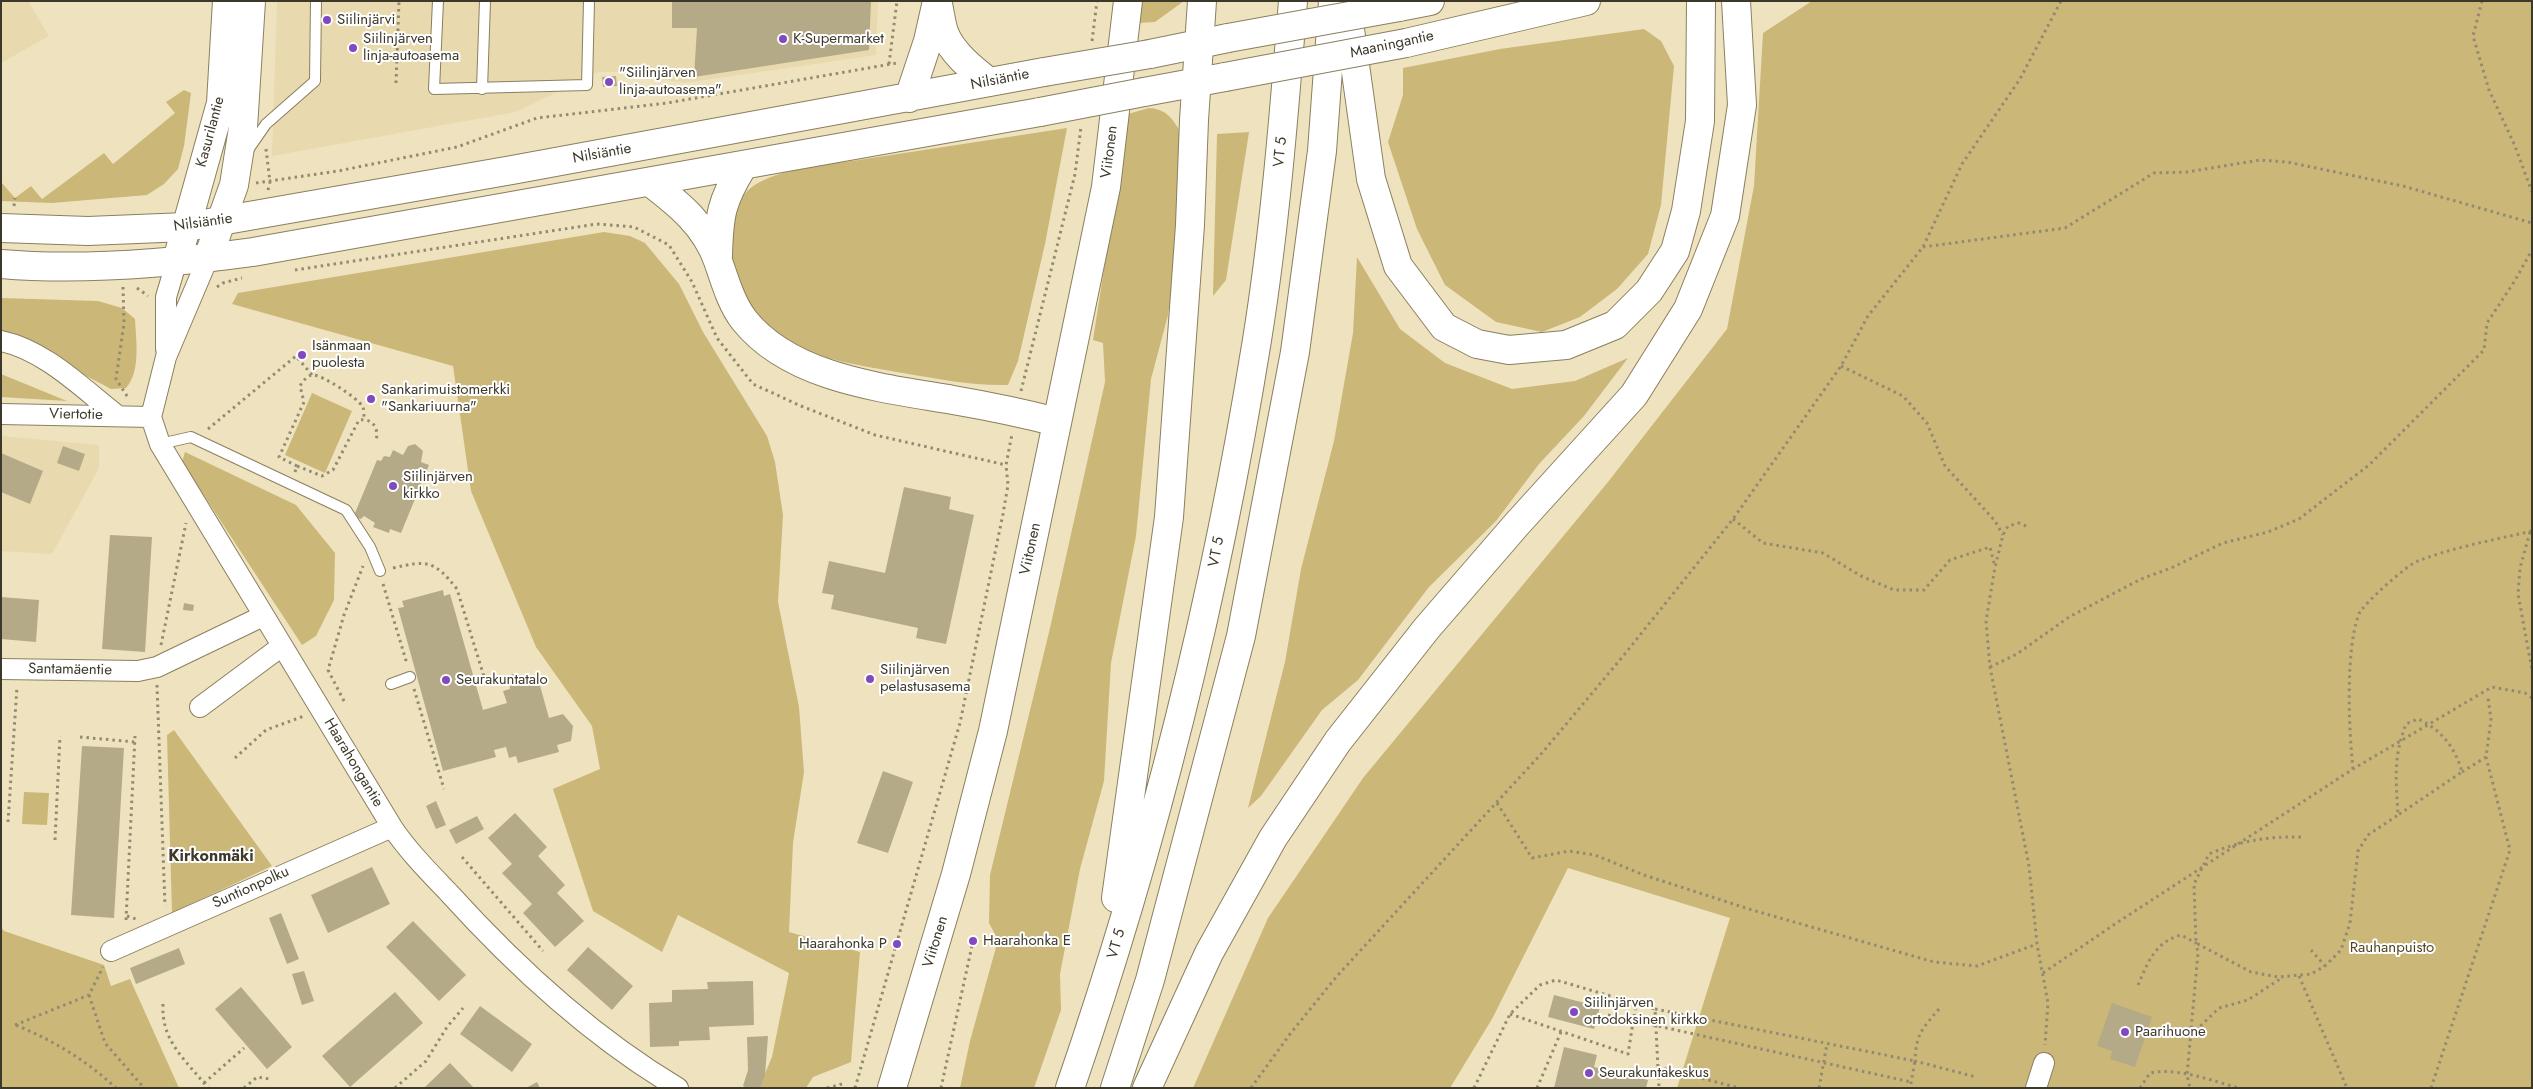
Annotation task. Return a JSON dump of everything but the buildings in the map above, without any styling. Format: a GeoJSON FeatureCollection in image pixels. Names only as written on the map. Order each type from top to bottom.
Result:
{"type":"FeatureCollection","features":[{"type":"Feature","properties":{"kind":"main road","name":"Kasurilantie"},"geometry":{"type":"LineString","coordinates":[[177,260],[221,103],[227,1]]}},
{"type":"Feature","properties":{"kind":"main road","name":"Kasurilantie"},"geometry":{"type":"LineString","coordinates":[[208,258],[223,221],[234,184],[237,164],[255,126],[251,1]]}},
{"type":"Feature","properties":{"kind":"main road"},"geometry":{"type":"LineString","coordinates":[[909,98],[937,1]]}},
{"type":"Feature","properties":{"kind":"main road"},"geometry":{"type":"LineString","coordinates":[[937,1],[944,32],[953,48],[989,82]]}},
{"type":"Feature","properties":{"kind":"main road","name":"Viitonen"},"geometry":{"type":"LineString","coordinates":[[892,1088],[956,874],[994,731],[1106,188],[1128,1]]}},
{"type":"Feature","properties":{"kind":"main road"},"geometry":{"type":"LineString","coordinates":[[1104,990],[1169,517],[1190,225],[1196,84],[1202,1]]}},
{"type":"Feature","properties":{"kind":"main road","name":"VT 5"},"geometry":{"type":"LineString","coordinates":[[1070,1088],[1104,990],[1158,805],[1203,624],[1257,340],[1282,145],[1293,1]]}},
{"type":"Feature","properties":{"kind":"main road"},"geometry":{"type":"LineString","coordinates":[[1115,1088],[1150,980],[1241,636],[1295,352],[1322,151],[1333,1]]}},
{"type":"Feature","properties":{"kind":"main road"},"geometry":{"type":"LineString","coordinates":[[1346,1],[1371,179],[1398,266],[1444,327],[1477,344],[1509,350],[1566,346],[1615,325],[1649,291],[1675,251],[1686,211],[1700,121],[1701,1]]}},
{"type":"Feature","properties":{"kind":"main road"},"geometry":{"type":"LineString","coordinates":[[1199,45],[1430,1]]}},
{"type":"Feature","properties":{"kind":"main road","name":"Maaningantie"},"geometry":{"type":"LineString","coordinates":[[1196,84],[1406,43],[1586,1]]}},
{"type":"Feature","properties":{"kind":"main road"},"geometry":{"type":"LineString","coordinates":[[1147,1088],[1210,953],[1272,838],[1338,740],[1433,620],[1634,395],[1688,309],[1725,216],[1738,133],[1742,105],[1736,1]]}},
{"type":"Feature","properties":{"kind":"main road","name":"Nilsiäntie"},"geometry":{"type":"LineString","coordinates":[[1,228],[88,231],[186,227],[1199,45]]}},
{"type":"Feature","properties":{"kind":"main road"},"geometry":{"type":"LineString","coordinates":[[1,264],[27,266],[208,258],[743,166],[1196,84]]}},
{"type":"Feature","properties":{"kind":"main road"},"geometry":{"type":"LineString","coordinates":[[221,103],[232,120],[255,126]]}},
{"type":"Feature","properties":{"kind":"main road"},"geometry":{"type":"LineString","coordinates":[[718,260],[719,219],[730,186],[743,166]]}},
{"type":"Feature","properties":{"kind":"main road"},"geometry":{"type":"LineString","coordinates":[[650,182],[692,215],[704,232],[718,260],[732,299],[744,320],[770,344],[792,360],[876,387],[1016,412],[1057,422]]}},
{"type":"Feature","properties":{"kind":"street"},"geometry":{"type":"LineString","coordinates":[[151,417],[166,357],[208,258]]}},
{"type":"Feature","properties":{"kind":"street"},"geometry":{"type":"LineString","coordinates":[[166,357],[166,297],[177,260]]}},
{"type":"Feature","properties":{"kind":"street"},"geometry":{"type":"LineString","coordinates":[[1,341],[28,351],[124,409]]}},
{"type":"Feature","properties":{"kind":"street","name":"Viertotie"},"geometry":{"type":"LineString","coordinates":[[1,414],[124,409],[151,417]]}},
{"type":"Feature","properties":{"kind":"street","name":"Haarahongantie"},"geometry":{"type":"LineString","coordinates":[[151,417],[160,444],[392,827],[409,850],[480,927],[544,988],[590,1028],[678,1088]]}},
{"type":"Feature","properties":{"kind":"street"},"geometry":{"type":"LineString","coordinates":[[147,669],[263,616]]}},
{"type":"Feature","properties":{"kind":"street"},"geometry":{"type":"LineString","coordinates":[[200,707],[282,646]]}},
{"type":"Feature","properties":{"kind":"street","name":"Santamäentie"},"geometry":{"type":"LineString","coordinates":[[10,669],[147,669]]}},
{"type":"Feature","properties":{"kind":"street","name":"Suntionpolku"},"geometry":{"type":"LineString","coordinates":[[111,951],[392,827]]}},
{"type":"Feature","properties":{"kind":"street"},"geometry":{"type":"LineString","coordinates":[[2036,1088],[2044,1063]]}},
{"type":"Feature","properties":{"kind":"lane"},"geometry":{"type":"LineString","coordinates":[[255,126],[315,81],[316,1]]}},
{"type":"Feature","properties":{"kind":"lane"},"geometry":{"type":"LineString","coordinates":[[438,1],[434,88],[482,89],[587,85],[589,1]]}},
{"type":"Feature","properties":{"kind":"lane"},"geometry":{"type":"LineString","coordinates":[[482,89],[485,1]]}},
{"type":"Feature","properties":{"kind":"lane"},"geometry":{"type":"LineString","coordinates":[[160,444],[186,437],[196,439],[346,510],[370,547],[380,571]]}},
{"type":"Feature","properties":{"kind":"lane"},"geometry":{"type":"LineString","coordinates":[[391,684],[410,676]]}},
{"type":"Feature","properties":{"kind":"path"},"geometry":{"type":"LineString","coordinates":[[396,83],[399,1]]}},
{"type":"Feature","properties":{"kind":"path"},"geometry":{"type":"LineString","coordinates":[[889,64],[897,1]]}},
{"type":"Feature","properties":{"kind":"path"},"geometry":{"type":"LineString","coordinates":[[1091,49],[1097,1]]}},
{"type":"Feature","properties":{"kind":"path"},"geometry":{"type":"LineString","coordinates":[[1251,1088],[1290,1034],[1336,976],[1412,891],[1497,803],[1624,655],[1733,519],[1842,366],[1868,316],[1924,247],[1962,164],[2020,79],[2061,1]]}},
{"type":"Feature","properties":{"kind":"path"},"geometry":{"type":"LineString","coordinates":[[2482,1],[2473,36],[2488,90],[2515,146],[2532,192]]}},
{"type":"Feature","properties":{"kind":"path"},"geometry":{"type":"LineString","coordinates":[[270,182],[457,147],[537,118],[667,103],[889,64],[921,61]]}},
{"type":"Feature","properties":{"kind":"path"},"geometry":{"type":"LineString","coordinates":[[855,1088],[960,723],[1004,514],[1008,486],[1006,466],[1016,412],[1075,174],[1081,126]]}},
{"type":"Feature","properties":{"kind":"path"},"geometry":{"type":"LineString","coordinates":[[1924,247],[2065,228],[2154,173],[2187,172],[2260,160],[2287,162],[2403,186],[2532,223]]}},
{"type":"Feature","properties":{"kind":"path"},"geometry":{"type":"LineString","coordinates":[[286,271],[597,224],[634,227],[668,245],[692,282],[717,338],[753,384],[801,406],[875,435],[1006,466]]}},
{"type":"Feature","properties":{"kind":"path"},"geometry":{"type":"LineString","coordinates":[[1990,667],[2017,654],[2069,618],[2134,583],[2223,544],[2268,532],[2299,519],[2369,465],[2484,350],[2487,323],[2532,250]]}},
{"type":"Feature","properties":{"kind":"path"},"geometry":{"type":"LineString","coordinates":[[216,289],[223,282],[248,277]]}},
{"type":"Feature","properties":{"kind":"path"},"geometry":{"type":"LineString","coordinates":[[123,287],[124,323],[116,379],[124,409]]}},
{"type":"Feature","properties":{"kind":"path"},"geometry":{"type":"LineString","coordinates":[[196,439],[296,356],[312,375],[321,377],[359,402],[363,408],[364,419]]}},
{"type":"Feature","properties":{"kind":"path"},"geometry":{"type":"LineString","coordinates":[[1842,366],[1902,396],[1927,423],[1945,466],[1994,521],[2003,535]]}},
{"type":"Feature","properties":{"kind":"path"},"geometry":{"type":"LineString","coordinates":[[312,375],[300,386],[304,402],[279,457],[322,476],[333,470],[356,422],[364,419],[372,422],[376,429],[376,441]]}},
{"type":"Feature","properties":{"kind":"path"},"geometry":{"type":"LineString","coordinates":[[290,484],[298,466]]}},
{"type":"Feature","properties":{"kind":"path"},"geometry":{"type":"LineString","coordinates":[[1733,519],[1763,543],[1823,553],[1861,576],[1894,590],[1924,590],[1950,560],[1990,548],[1995,567]]}},
{"type":"Feature","properties":{"kind":"path"},"geometry":{"type":"LineString","coordinates":[[166,927],[147,669],[186,521]]}},
{"type":"Feature","properties":{"kind":"path"},"geometry":{"type":"LineString","coordinates":[[2026,526],[2019,522],[2008,526],[2003,535],[1995,567],[1986,621],[1990,667],[2029,866],[2038,944],[2048,1003],[2044,1063]]}},
{"type":"Feature","properties":{"kind":"path"},"geometry":{"type":"LineString","coordinates":[[2531,531],[2520,568],[2518,594],[2532,670]]}},
{"type":"Feature","properties":{"kind":"path"},"geometry":{"type":"LineString","coordinates":[[2353,769],[2350,737],[2352,652],[2359,612],[2387,584],[2416,561],[2531,531]]}},
{"type":"Feature","properties":{"kind":"path"},"geometry":{"type":"LineString","coordinates":[[344,701],[331,677],[329,664],[344,616],[370,547]]}},
{"type":"Feature","properties":{"kind":"path"},"geometry":{"type":"LineString","coordinates":[[380,571],[423,562],[435,567],[449,579],[457,589],[485,680]]}},
{"type":"Feature","properties":{"kind":"path"},"geometry":{"type":"LineString","coordinates":[[8,822],[10,669]]}},
{"type":"Feature","properties":{"kind":"path"},"geometry":{"type":"LineString","coordinates":[[2044,973],[2203,866],[2353,769],[2431,725],[2492,687],[2524,693],[2532,698]]}},
{"type":"Feature","properties":{"kind":"path"},"geometry":{"type":"LineString","coordinates":[[2431,1088],[2510,850],[2486,757],[2491,720],[2488,697]]}},
{"type":"Feature","properties":{"kind":"path"},"geometry":{"type":"LineString","coordinates":[[235,758],[266,730],[304,716]]}},
{"type":"Feature","properties":{"kind":"path"},"geometry":{"type":"LineString","coordinates":[[2398,815],[2395,759],[2406,724],[2418,719],[2431,725],[2458,756],[2462,772]]}},
{"type":"Feature","properties":{"kind":"path"},"geometry":{"type":"LineString","coordinates":[[55,840],[60,736]]}},
{"type":"Feature","properties":{"kind":"path"},"geometry":{"type":"LineString","coordinates":[[126,920],[135,736]]}},
{"type":"Feature","properties":{"kind":"path"},"geometry":{"type":"LineString","coordinates":[[80,737],[135,742]]}},
{"type":"Feature","properties":{"kind":"path"},"geometry":{"type":"LineString","coordinates":[[2138,985],[2150,958],[2159,946],[2169,938],[2181,935],[2251,972],[2283,977],[2299,976],[2311,974],[2325,966],[2341,950],[2350,923],[2358,851],[2368,835],[2486,757]]}},
{"type":"Feature","properties":{"kind":"path"},"geometry":{"type":"LineString","coordinates":[[1497,803],[1532,858],[1569,851],[1595,855],[1644,874],[1752,910],[1874,943],[1934,962],[1977,966],[2038,944]]}},
{"type":"Feature","properties":{"kind":"path"},"geometry":{"type":"LineString","coordinates":[[2190,1088],[2187,1075],[2198,952],[2194,884],[2209,854],[2237,844],[2272,836],[2301,838]]}},
{"type":"Feature","properties":{"kind":"path"},"geometry":{"type":"LineString","coordinates":[[462,857],[543,951]]}},
{"type":"Feature","properties":{"kind":"path"},"geometry":{"type":"LineString","coordinates":[[941,1088],[973,941]]}},
{"type":"Feature","properties":{"kind":"path"},"geometry":{"type":"LineString","coordinates":[[2311,950],[2325,966]]}},
{"type":"Feature","properties":{"kind":"path"},"geometry":{"type":"LineString","coordinates":[[111,951],[89,995],[15,1025],[55,1042],[96,1069],[116,1088]]}},
{"type":"Feature","properties":{"kind":"path"},"geometry":{"type":"LineString","coordinates":[[2299,976],[2347,1088]]}},
{"type":"Feature","properties":{"kind":"path"},"geometry":{"type":"LineString","coordinates":[[2191,1035],[2219,1008],[2248,1000],[2283,977]]}},
{"type":"Feature","properties":{"kind":"path"},"geometry":{"type":"LineString","coordinates":[[1474,1088],[1510,1014],[1540,984],[1556,980],[1655,1010],[1915,1061],[1976,1077]]}},
{"type":"Feature","properties":{"kind":"path"},"geometry":{"type":"LineString","coordinates":[[89,995],[105,1043],[144,1088]]}},
{"type":"Feature","properties":{"kind":"path"},"geometry":{"type":"LineString","coordinates":[[163,1004],[162,1019],[168,1038],[208,1088]]}},
{"type":"Feature","properties":{"kind":"path"},"geometry":{"type":"LineString","coordinates":[[1510,1014],[1628,1054],[1636,1004]]}},
{"type":"Feature","properties":{"kind":"path"},"geometry":{"type":"LineString","coordinates":[[395,1088],[426,1061],[463,1008]]}},
{"type":"Feature","properties":{"kind":"path"},"geometry":{"type":"LineString","coordinates":[[1910,1088],[1916,1042],[1922,1030],[1940,1009]]}},
{"type":"Feature","properties":{"kind":"path"},"geometry":{"type":"LineString","coordinates":[[1655,1010],[1658,1026],[1659,1088]]}},
{"type":"Feature","properties":{"kind":"path"},"geometry":{"type":"LineString","coordinates":[[1608,1015],[1911,1082]]}},
{"type":"Feature","properties":{"kind":"path"},"geometry":{"type":"LineString","coordinates":[[1537,1088],[1561,1032]]}},
{"type":"Feature","properties":{"kind":"path"},"geometry":{"type":"LineString","coordinates":[[1819,1088],[1827,1044]]}},
{"type":"Feature","properties":{"kind":"path"},"geometry":{"type":"LineString","coordinates":[[204,1082],[244,1048]]}},
{"type":"Feature","properties":{"kind":"path"},"geometry":{"type":"LineString","coordinates":[[1658,1067],[1739,1088]]}},
{"type":"Feature","properties":{"kind":"path"},"geometry":{"type":"LineString","coordinates":[[2140,1088],[2150,1073],[2159,1071],[2187,1075],[2239,1088]]}},
{"type":"Feature","properties":{"kind":"path"},"geometry":{"type":"LineString","coordinates":[[244,1088],[257,1077],[270,1079]]}},
{"type":"Feature","properties":{"kind":"path"},"geometry":{"type":"LineString","coordinates":[[827,1088],[842,1084]]}},
{"type":"Feature","properties":{"kind":"shaded area"},"geometry":{"type":"Polygon","coordinates":[[[1,1],[28,1],[49,36],[1,63],[1,1]]]}},
{"type":"Feature","properties":{"kind":"shaded area"},"geometry":{"type":"Polygon","coordinates":[[[277,1],[878,1],[876,55],[685,83],[616,72],[598,72],[516,112],[272,156],[277,1]]]}},
{"type":"Feature","properties":{"kind":"shaded area"},"geometry":{"type":"Polygon","coordinates":[[[1,436],[99,445],[99,468],[52,554],[1,551],[1,436]]]}},
{"type":"Feature","properties":{"kind":"green space"},"geometry":{"type":"Polygon","coordinates":[[[1139,1],[1184,1],[1155,22],[1137,23],[1139,1]]]}},
{"type":"Feature","properties":{"kind":"green space","name":"Rauhanpuisto"},"geometry":{"type":"Polygon","coordinates":[[[1812,1],[2532,1],[2532,1088],[1677,1088],[1730,918],[1568,868],[1492,1019],[1450,1088],[1193,1088],[1268,918],[1363,778],[1608,482],[1727,329],[1754,186],[1763,33],[1812,1]]]}},
{"type":"Feature","properties":{"kind":"green space"},"geometry":{"type":"Polygon","coordinates":[[[1644,29],[1661,41],[1674,66],[1661,205],[1648,254],[1617,289],[1580,317],[1542,332],[1496,322],[1445,285],[1417,229],[1388,142],[1403,95],[1403,68],[1500,49],[1644,29]]]}},
{"type":"Feature","properties":{"kind":"green space"},"geometry":{"type":"Polygon","coordinates":[[[184,90],[191,93],[184,146],[178,169],[164,184],[147,195],[52,203],[1,201],[1,182],[15,198],[31,186],[42,199],[104,153],[113,164],[175,113],[166,102],[184,90]]]}},
{"type":"Feature","properties":{"kind":"green space"},"geometry":{"type":"Polygon","coordinates":[[[1149,108],[1164,112],[1180,131],[1174,274],[1168,315],[1151,379],[1136,536],[1111,663],[1104,781],[1080,869],[1060,974],[1061,1010],[1034,1088],[960,1088],[970,1041],[998,940],[989,923],[990,875],[1050,628],[1105,382],[1103,343],[1093,340],[1128,114],[1149,108]]]}},
{"type":"Feature","properties":{"kind":"green space"},"geometry":{"type":"Polygon","coordinates":[[[1067,128],[1045,244],[1018,361],[1008,385],[943,380],[827,358],[783,338],[764,323],[749,303],[732,262],[730,237],[735,211],[742,197],[747,191],[762,181],[786,172],[812,167],[1067,128]]]}},
{"type":"Feature","properties":{"kind":"green space"},"geometry":{"type":"Polygon","coordinates":[[[1249,132],[1226,280],[1213,296],[1217,134],[1249,132]]]}},
{"type":"Feature","properties":{"kind":"green space"},"geometry":{"type":"Polygon","coordinates":[[[604,232],[630,236],[645,243],[679,284],[703,332],[767,436],[775,462],[783,515],[778,602],[799,707],[804,772],[793,843],[789,932],[860,952],[851,1062],[813,1077],[806,1088],[759,1088],[772,1057],[789,973],[678,915],[662,952],[593,911],[553,789],[600,769],[592,726],[536,647],[471,491],[453,366],[232,304],[238,293],[604,232]]]}},
{"type":"Feature","properties":{"kind":"green space"},"geometry":{"type":"Polygon","coordinates":[[[1357,257],[1400,329],[1445,363],[1512,389],[1575,381],[1628,358],[1584,416],[1539,464],[1496,521],[1429,587],[1358,680],[1322,710],[1261,796],[1248,808],[1285,662],[1301,569],[1334,441],[1353,333],[1357,257]]]}},
{"type":"Feature","properties":{"kind":"green space"},"geometry":{"type":"Polygon","coordinates":[[[1,298],[98,301],[122,308],[135,319],[136,364],[131,381],[126,388],[111,389],[9,335],[1,334],[1,298]]]}},
{"type":"Feature","properties":{"kind":"green space"},"geometry":{"type":"Polygon","coordinates":[[[1,374],[67,401],[1,397],[1,374]]]}},
{"type":"Feature","properties":{"kind":"green space"},"geometry":{"type":"Polygon","coordinates":[[[312,393],[352,411],[325,473],[285,455],[312,393]]]}},
{"type":"Feature","properties":{"kind":"green space"},"geometry":{"type":"Polygon","coordinates":[[[185,452],[296,505],[335,553],[334,600],[316,636],[302,645],[182,462],[185,452]]]}},
{"type":"Feature","properties":{"kind":"green space"},"geometry":{"type":"Polygon","coordinates":[[[174,730],[272,866],[172,913],[167,735],[174,730]]]}},
{"type":"Feature","properties":{"kind":"green space"},"geometry":{"type":"Polygon","coordinates":[[[24,792],[49,793],[47,825],[22,824],[24,792]]]}},
{"type":"Feature","properties":{"kind":"green space"},"geometry":{"type":"Polygon","coordinates":[[[1,927],[4,931],[104,965],[111,986],[130,979],[179,1088],[1,1088],[1,927]]]}},
{"type":"Feature","properties":{"kind":"place","name":"Siilinjärvi"},"geometry":{"type":"Point","coordinates":[327,20]}},
{"type":"Feature","properties":{"kind":"place","name":"K-Supermarket"},"geometry":{"type":"Point","coordinates":[783,39]}},
{"type":"Feature","properties":{"kind":"place","name":"Siilinjärven linja-autoasema"},"geometry":{"type":"Point","coordinates":[353,48]}},
{"type":"Feature","properties":{"kind":"place","name":"\"Siilinjärven linja-autoasema\""},"geometry":{"type":"Point","coordinates":[609,82]}},
{"type":"Feature","properties":{"kind":"place","name":"Isänmaan puolesta"},"geometry":{"type":"Point","coordinates":[302,355]}},
{"type":"Feature","properties":{"kind":"place","name":"Sankarimuistomerkki \"Sankariuurna\""},"geometry":{"type":"Point","coordinates":[371,399]}},
{"type":"Feature","properties":{"kind":"place","name":"Siilinjärven kirkko"},"geometry":{"type":"Point","coordinates":[393,486]}},
{"type":"Feature","properties":{"kind":"place","name":"Siilinjärven pelastusasema"},"geometry":{"type":"Point","coordinates":[870,679]}},
{"type":"Feature","properties":{"kind":"place","name":"Seurakuntatalo"},"geometry":{"type":"Point","coordinates":[446,680]}},
{"type":"Feature","properties":{"kind":"place","name":"Haarahonka E"},"geometry":{"type":"Point","coordinates":[973,941]}},
{"type":"Feature","properties":{"kind":"place","name":"Haarahonka P"},"geometry":{"type":"Point","coordinates":[897,944]}},
{"type":"Feature","properties":{"kind":"place","name":"Siilinjärven ortodoksinen kirkko"},"geometry":{"type":"Point","coordinates":[1574,1012]}},
{"type":"Feature","properties":{"kind":"place","name":"Paarihuone"},"geometry":{"type":"Point","coordinates":[2125,1032]}},
{"type":"Feature","properties":{"kind":"place","name":"Seurakuntakeskus"},"geometry":{"type":"Point","coordinates":[1589,1073]}},
{"type":"Feature","properties":{"kind":"district","name":"Kirkonmäki"},"geometry":{"type":"Point","coordinates":[211,857]}}]}
